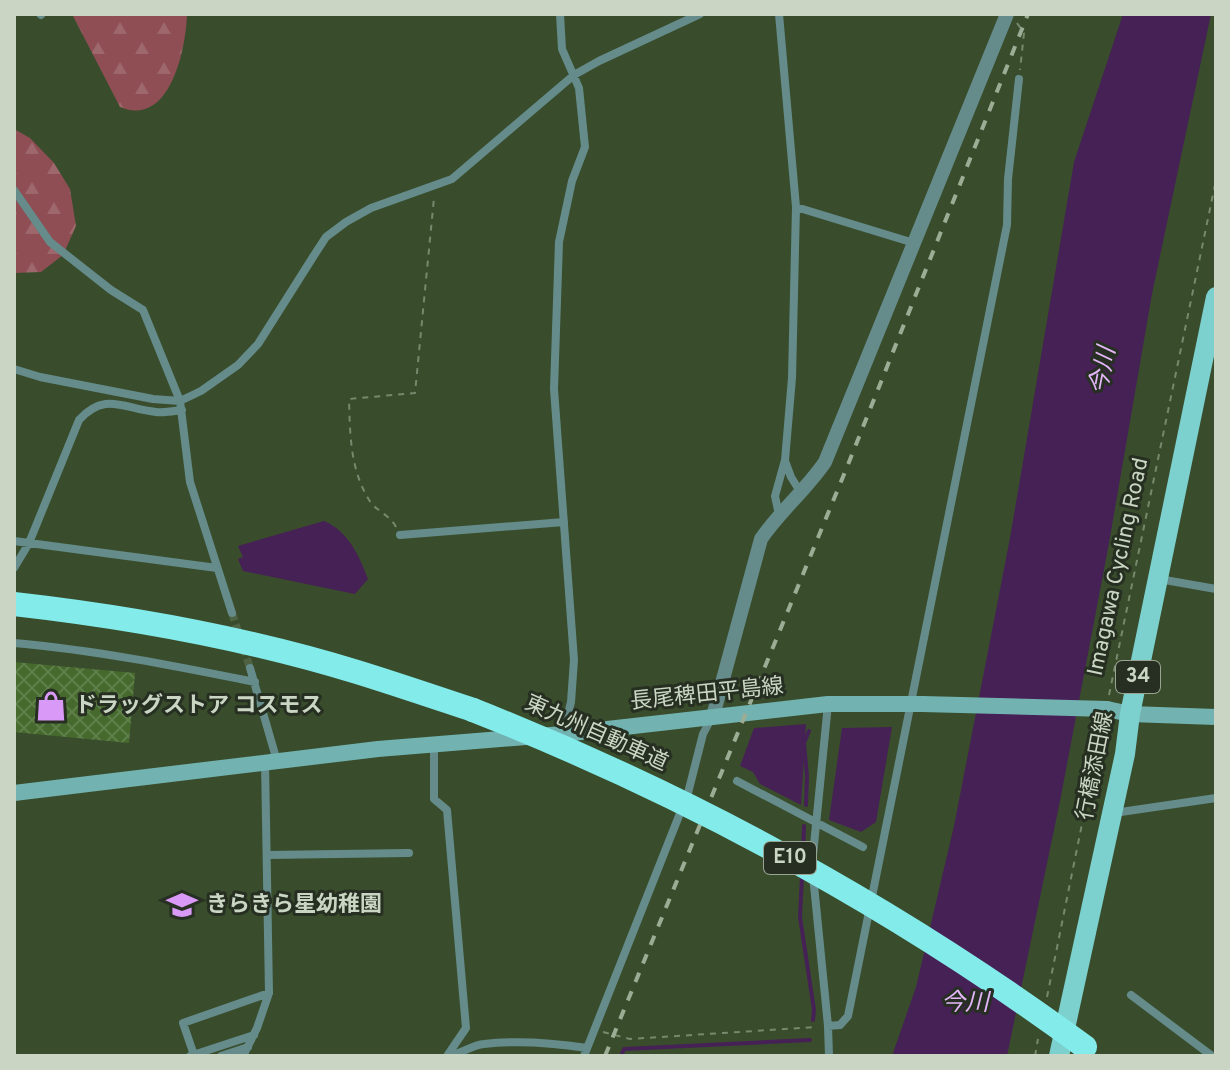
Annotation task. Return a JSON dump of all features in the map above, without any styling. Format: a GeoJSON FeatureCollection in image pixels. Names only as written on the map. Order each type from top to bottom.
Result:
{"type":"FeatureCollection","features":[{"type":"Feature","properties":{"kind":"highway","name":"東九州自動車道"},"geometry":{"type":"LineString","coordinates":[[14,604],[81,612],[218,637],[354,671],[473,710],[629,775],[770,846],[966,962],[1091,1051]]}},
{"type":"Feature","properties":{"kind":"main road","name":"行橋添田線"},"geometry":{"type":"LineString","coordinates":[[1059,1056],[1125,754],[1130,714],[1216,297]]}},
{"type":"Feature","properties":{"kind":"main road","name":"長尾稗田平島線"},"geometry":{"type":"LineString","coordinates":[[14,793],[271,762],[828,704],[1108,702],[1130,714],[1216,717]]}},
{"type":"Feature","properties":{"kind":"street"},"geometry":{"type":"LineString","coordinates":[[560,14],[562,49],[579,88],[585,147],[572,181],[559,242],[554,389],[574,660],[571,702],[563,734]]}},
{"type":"Feature","properties":{"kind":"street"},"geometry":{"type":"LineString","coordinates":[[14,568],[29,543],[79,420],[94,405],[104,403],[158,412],[181,405],[218,381],[258,344],[326,237],[371,208],[452,179],[574,75],[700,14]]}},
{"type":"Feature","properties":{"kind":"street"},"geometry":{"type":"LineString","coordinates":[[779,14],[796,207],[792,378],[785,460],[775,496],[779,515]]}},
{"type":"Feature","properties":{"kind":"street"},"geometry":{"type":"LineString","coordinates":[[447,1056],[480,1044],[560,1044],[586,1052],[688,793],[703,734],[713,716],[761,539],[779,515],[811,483],[825,462],[1011,16]]}},
{"type":"Feature","properties":{"kind":"street"},"geometry":{"type":"LineString","coordinates":[[828,1026],[840,1025],[848,1016],[916,703],[1007,225],[1008,179],[1019,79]]}},
{"type":"Feature","properties":{"kind":"street"},"geometry":{"type":"LineString","coordinates":[[14,190],[50,242],[111,290],[143,310],[181,405],[190,482],[232,613]]}},
{"type":"Feature","properties":{"kind":"street"},"geometry":{"type":"LineString","coordinates":[[796,207],[914,243]]}},
{"type":"Feature","properties":{"kind":"street"},"geometry":{"type":"LineString","coordinates":[[14,369],[181,405]]}},
{"type":"Feature","properties":{"kind":"street"},"geometry":{"type":"LineString","coordinates":[[785,460],[801,493]]}},
{"type":"Feature","properties":{"kind":"street"},"geometry":{"type":"LineString","coordinates":[[400,535],[564,522]]}},
{"type":"Feature","properties":{"kind":"street"},"geometry":{"type":"LineString","coordinates":[[14,541],[217,568]]}},
{"type":"Feature","properties":{"kind":"street"},"geometry":{"type":"LineString","coordinates":[[1158,579],[1216,589]]}},
{"type":"Feature","properties":{"kind":"street"},"geometry":{"type":"LineString","coordinates":[[14,643],[127,657],[255,682]]}},
{"type":"Feature","properties":{"kind":"street"},"geometry":{"type":"LineString","coordinates":[[243,1056],[269,993],[267,855],[271,762],[250,668]]}},
{"type":"Feature","properties":{"kind":"street"},"geometry":{"type":"LineString","coordinates":[[828,704],[812,865],[829,1056]]}},
{"type":"Feature","properties":{"kind":"street"},"geometry":{"type":"LineString","coordinates":[[434,745],[434,799],[447,810],[466,1028],[447,1056]]}},
{"type":"Feature","properties":{"kind":"street"},"geometry":{"type":"LineString","coordinates":[[737,781],[863,847]]}},
{"type":"Feature","properties":{"kind":"street"},"geometry":{"type":"LineString","coordinates":[[1112,813],[1216,798]]}},
{"type":"Feature","properties":{"kind":"street"},"geometry":{"type":"LineString","coordinates":[[267,855],[409,853]]}},
{"type":"Feature","properties":{"kind":"street"},"geometry":{"type":"LineString","coordinates":[[254,1035],[191,1056],[183,1023],[269,993]]}},
{"type":"Feature","properties":{"kind":"street"},"geometry":{"type":"LineString","coordinates":[[1131,995],[1212,1056]]}},
{"type":"Feature","properties":{"kind":"street"},"geometry":{"type":"LineString","coordinates":[[221,1056],[248,1047]]}},
{"type":"Feature","properties":{"kind":"path"},"geometry":{"type":"LineString","coordinates":[[1011,16],[1024,33],[1019,79]]}},
{"type":"Feature","properties":{"kind":"path","name":"Imagawa Cycling Road"},"geometry":{"type":"LineString","coordinates":[[1108,702],[1216,180]]}},
{"type":"Feature","properties":{"kind":"path"},"geometry":{"type":"LineString","coordinates":[[400,535],[392,520],[370,501],[350,453],[349,399],[415,393],[435,185]]}},
{"type":"Feature","properties":{"kind":"path"},"geometry":{"type":"LineString","coordinates":[[1047,996],[1102,727]]}},
{"type":"Feature","properties":{"kind":"path"},"geometry":{"type":"LineString","coordinates":[[594,1030],[630,1039],[828,1026]]}},
{"type":"Feature","properties":{"kind":"path"},"geometry":{"type":"LineString","coordinates":[[1035,1056],[1038,1041]]}},
{"type":"Feature","properties":{"kind":"green space"},"geometry":{"type":"Polygon","coordinates":[[[72,14],[187,14],[179,64],[163,96],[151,106],[137,110],[120,107],[72,14]]]}},
{"type":"Feature","properties":{"kind":"green space"},"geometry":{"type":"Polygon","coordinates":[[[14,129],[30,138],[54,163],[70,189],[76,226],[63,255],[41,272],[14,273],[14,129]]]}},
{"type":"Feature","properties":{"kind":"water","name":"今川"},"geometry":{"type":"Polygon","coordinates":[[[1123,14],[1211,14],[1152,294],[1060,801],[1007,1056],[892,1056],[916,987],[954,826],[1010,538],[1074,162],[1123,14]]]}},
{"type":"Feature","properties":{"kind":"water"},"geometry":{"type":"Polygon","coordinates":[[[324,521],[346,537],[365,570],[368,579],[355,594],[243,571],[238,559],[243,557],[238,546],[324,521]]]}},
{"type":"Feature","properties":{"kind":"water"},"geometry":{"type":"Polygon","coordinates":[[[806,724],[801,805],[760,784],[753,772],[740,766],[754,728],[806,724]]]}},
{"type":"Feature","properties":{"kind":"water"},"geometry":{"type":"Polygon","coordinates":[[[892,727],[876,822],[861,832],[829,820],[842,728],[892,727]]]}},
{"type":"Feature","properties":{"kind":"building"},"geometry":{"type":"Polygon","coordinates":[[[14,662],[135,673],[129,743],[14,732],[14,662]]]}},
{"type":"Feature","properties":{"kind":"waterway"},"geometry":{"type":"LineString","coordinates":[[806,805],[804,743],[809,731]]}},
{"type":"Feature","properties":{"kind":"waterway"},"geometry":{"type":"LineString","coordinates":[[803,856],[804,826]]}},
{"type":"Feature","properties":{"kind":"waterway"},"geometry":{"type":"LineString","coordinates":[[802,876],[800,917],[813,1020]]}},
{"type":"Feature","properties":{"kind":"waterway"},"geometry":{"type":"LineString","coordinates":[[621,1056],[624,1049],[810,1040]]}},
{"type":"Feature","properties":{"kind":"tunnel"},"geometry":{"type":"LineString","coordinates":[[232,613],[250,668]]}},
{"type":"Feature","properties":{"kind":"railway"},"geometry":{"type":"LineString","coordinates":[[605,1056],[845,472],[1028,14]]}},
{"type":"Feature","properties":{"kind":"place","name":"ドラッグストア コスモス"},"geometry":{"type":"Point","coordinates":[51,706]}},
{"type":"Feature","properties":{"kind":"place","name":"きらきら星幼稚園"},"geometry":{"type":"Point","coordinates":[182,905]}}]}
